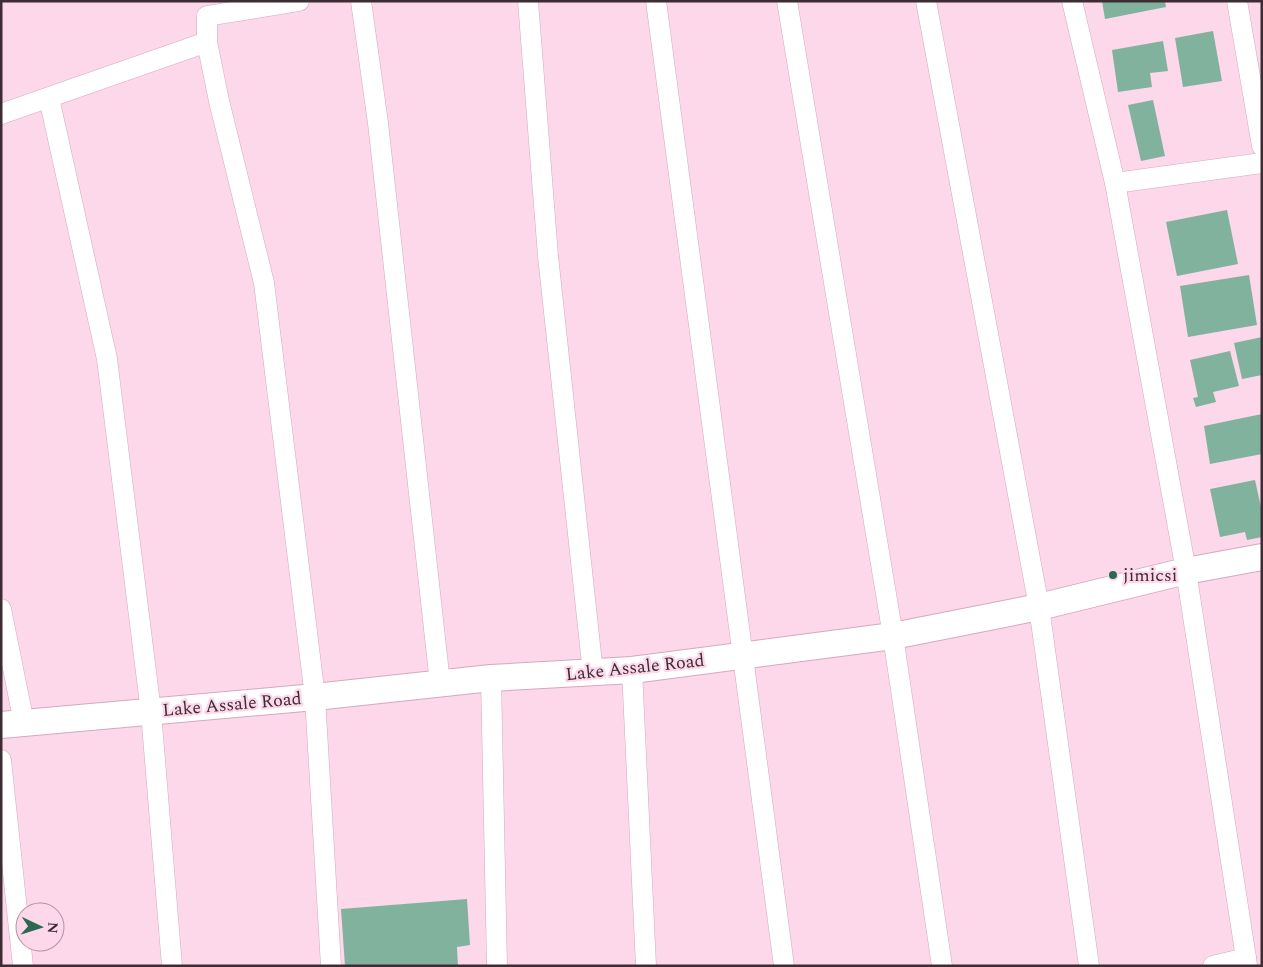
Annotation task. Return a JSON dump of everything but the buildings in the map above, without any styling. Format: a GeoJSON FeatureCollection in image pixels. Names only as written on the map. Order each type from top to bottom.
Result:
{"type":"FeatureCollection","features":[{"type":"Feature","properties":{"kind":"street"},"geometry":{"type":"LineString","coordinates":[[299,1],[207,16],[207,42],[219,101],[264,283],[315,697],[332,966]]}},
{"type":"Feature","properties":{"kind":"street"},"geometry":{"type":"LineString","coordinates":[[361,1],[378,123],[440,683]]}},
{"type":"Feature","properties":{"kind":"street"},"geometry":{"type":"LineString","coordinates":[[528,1],[548,256],[593,673]]}},
{"type":"Feature","properties":{"kind":"street"},"geometry":{"type":"LineString","coordinates":[[656,1],[784,966]]}},
{"type":"Feature","properties":{"kind":"street"},"geometry":{"type":"LineString","coordinates":[[787,1],[893,636],[942,966]]}},
{"type":"Feature","properties":{"kind":"street"},"geometry":{"type":"LineString","coordinates":[[926,1],[1039,607],[1089,966]]}},
{"type":"Feature","properties":{"kind":"street"},"geometry":{"type":"LineString","coordinates":[[1072,1],[1115,183],[1186,571],[1247,962],[1213,966]]}},
{"type":"Feature","properties":{"kind":"street"},"geometry":{"type":"LineString","coordinates":[[1237,1],[1262,146]]}},
{"type":"Feature","properties":{"kind":"street"},"geometry":{"type":"LineString","coordinates":[[1,114],[207,42]]}},
{"type":"Feature","properties":{"kind":"street"},"geometry":{"type":"LineString","coordinates":[[48,98],[107,359],[151,712],[172,966]]}},
{"type":"Feature","properties":{"kind":"street"},"geometry":{"type":"LineString","coordinates":[[1115,183],[1262,163]]}},
{"type":"Feature","properties":{"kind":"street","name":"Lake Assale Road"},"geometry":{"type":"LineString","coordinates":[[13,724],[315,697],[491,678],[632,670],[744,656],[893,636],[1039,607],[1186,571],[1262,557]]}},
{"type":"Feature","properties":{"kind":"street"},"geometry":{"type":"LineString","coordinates":[[1,609],[13,724]]}},
{"type":"Feature","properties":{"kind":"street"},"geometry":{"type":"LineString","coordinates":[[632,670],[646,966]]}},
{"type":"Feature","properties":{"kind":"street"},"geometry":{"type":"LineString","coordinates":[[491,678],[497,966]]}},
{"type":"Feature","properties":{"kind":"street"},"geometry":{"type":"LineString","coordinates":[[1,760],[22,966]]}},
{"type":"Feature","properties":{"kind":"place","name":"jimicsi"},"geometry":{"type":"Point","coordinates":[1113,575]}}]}
